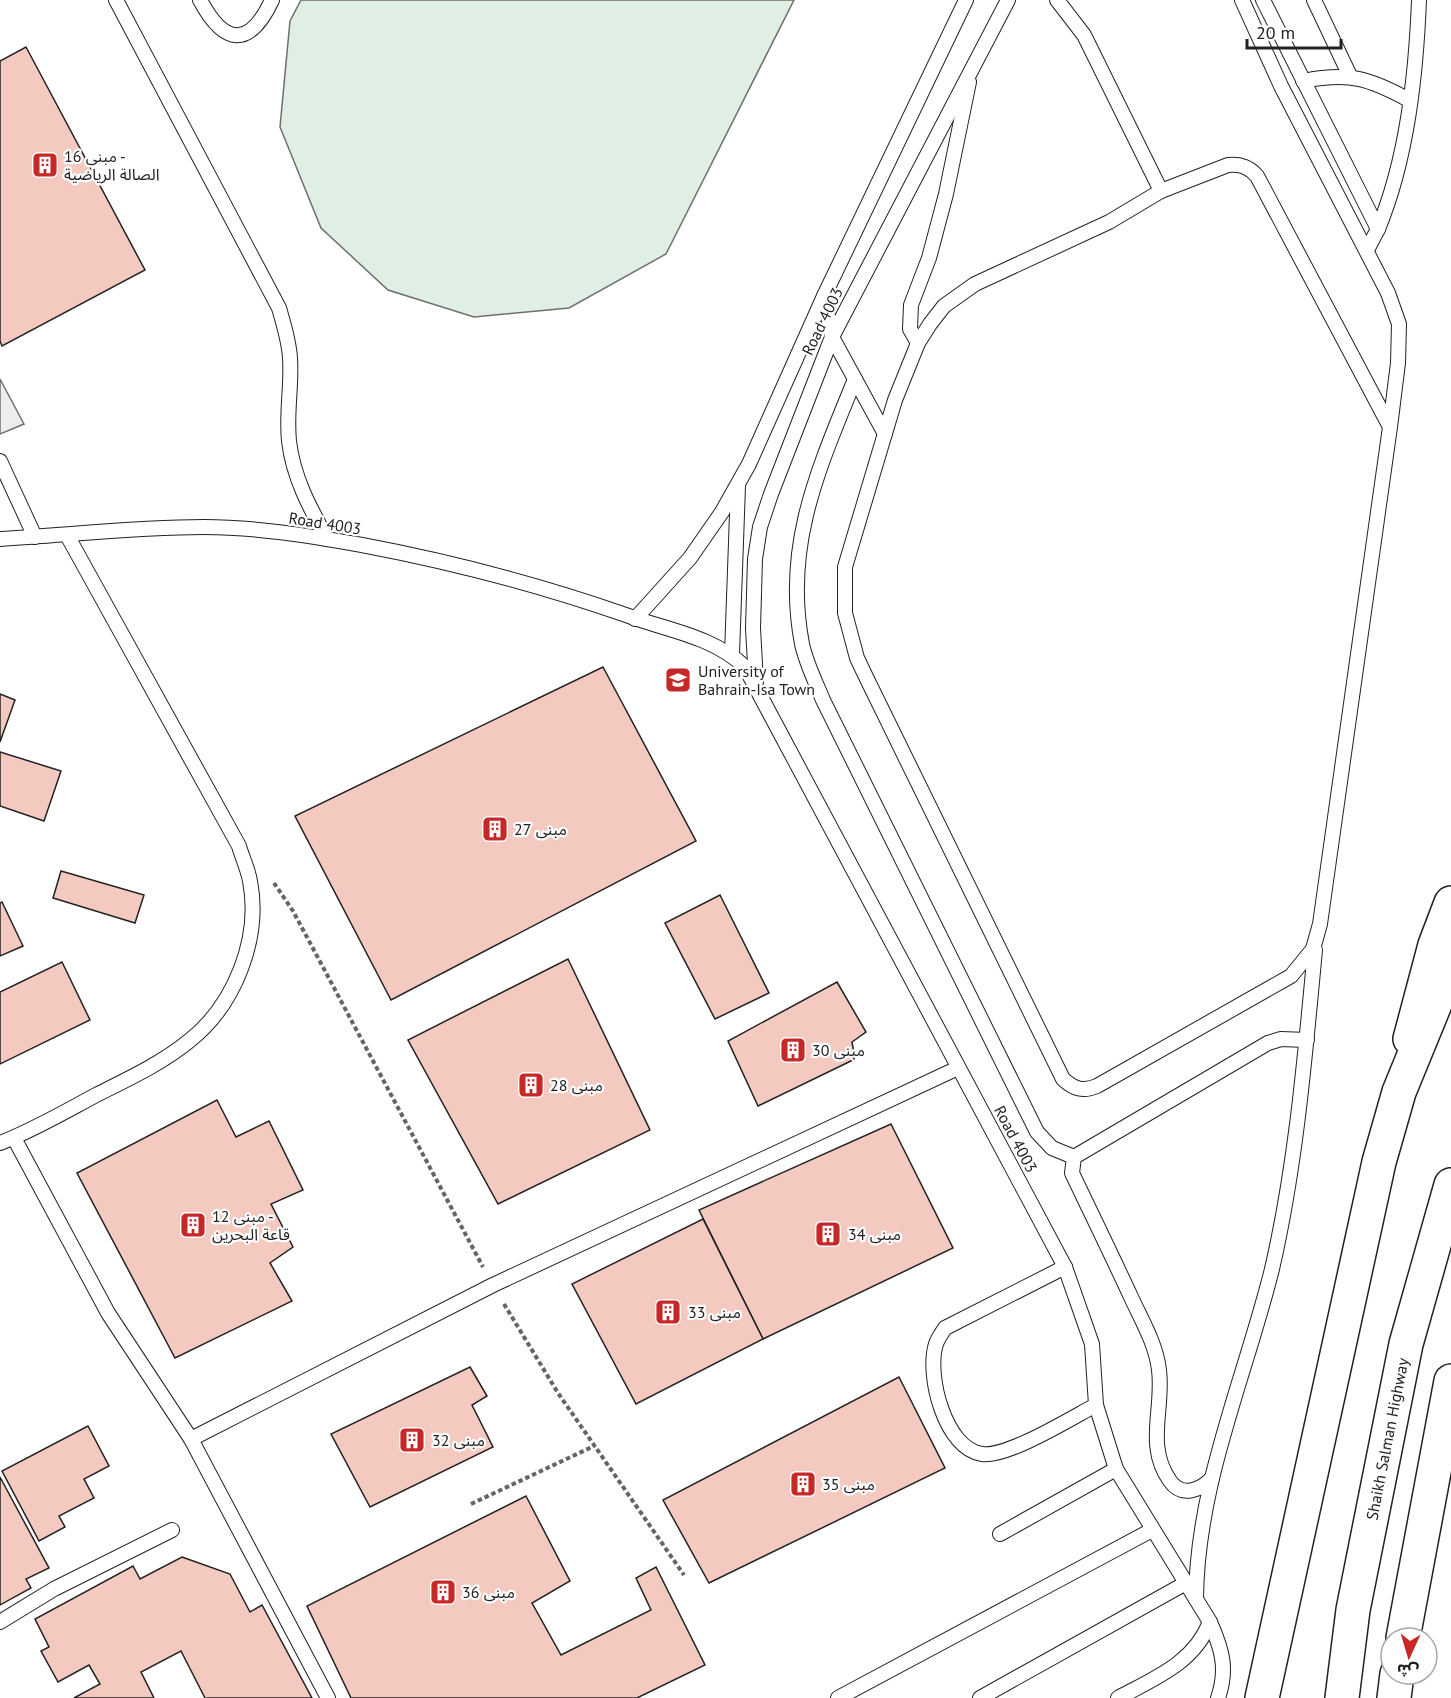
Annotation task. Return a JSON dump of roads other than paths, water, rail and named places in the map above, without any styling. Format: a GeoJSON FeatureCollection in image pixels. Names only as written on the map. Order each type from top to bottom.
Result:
{"type":"FeatureCollection","features":[{"type":"Feature","properties":{"kind":"main road"},"geometry":{"type":"LineString","coordinates":[[1262,1698],[1379,1162],[1399,1092],[1414,1018],[1435,945],[1451,903]]}},
{"type":"Feature","properties":{"kind":"main road"},"geometry":{"type":"LineString","coordinates":[[1399,1092],[1451,965]]}},
{"type":"Feature","properties":{"kind":"main road","name":"Shaikh Salman Highway"},"geometry":{"type":"LineString","coordinates":[[1342,1698],[1353,1610],[1406,1344],[1451,1185]]}},
{"type":"Feature","properties":{"kind":"main road"},"geometry":{"type":"LineString","coordinates":[[1405,1626],[1451,1381]]}},
{"type":"Feature","properties":{"kind":"lane"},"geometry":{"type":"LineString","coordinates":[[116,0],[279,309],[290,358],[288,421],[293,462],[306,500],[327,539]]}},
{"type":"Feature","properties":{"kind":"lane"},"geometry":{"type":"LineString","coordinates":[[200,0],[212,21],[220,30],[231,35],[245,34],[256,28],[272,0]]}},
{"type":"Feature","properties":{"kind":"lane","name":"Road 4003"},"geometry":{"type":"LineString","coordinates":[[635,619],[690,558],[738,484],[824,296],[966,0]]}},
{"type":"Feature","properties":{"kind":"lane","name":"Road 4003"},"geometry":{"type":"LineString","coordinates":[[756,684],[753,600],[760,527],[813,380],[832,337],[973,63],[1008,0]]}},
{"type":"Feature","properties":{"kind":"lane"},"geometry":{"type":"LineString","coordinates":[[1057,0],[1084,35],[1161,191]]}},
{"type":"Feature","properties":{"kind":"lane"},"geometry":{"type":"LineString","coordinates":[[1196,1600],[1196,1558],[1212,1478],[1281,1227],[1307,1040],[1317,939],[1398,363],[1399,324],[1388,293],[1368,250],[1281,86],[1242,0]]}},
{"type":"Feature","properties":{"kind":"lane"},"geometry":{"type":"LineString","coordinates":[[1263,0],[1378,229]]}},
{"type":"Feature","properties":{"kind":"lane"},"geometry":{"type":"LineString","coordinates":[[1314,0],[1350,76]]}},
{"type":"Feature","properties":{"kind":"lane"},"geometry":{"type":"LineString","coordinates":[[1368,250],[1378,229],[1396,176],[1417,40],[1419,0]]}},
{"type":"Feature","properties":{"kind":"lane"},"geometry":{"type":"LineString","coordinates":[[918,343],[910,329],[910,305],[929,258],[946,194],[973,63]]}},
{"type":"Feature","properties":{"kind":"lane"},"geometry":{"type":"LineString","coordinates":[[1303,81],[1326,76],[1350,76],[1379,83],[1409,100]]}},
{"type":"Feature","properties":{"kind":"lane"},"geometry":{"type":"LineString","coordinates":[[1317,939],[1306,960],[1291,976],[1097,1086],[1078,1089],[1063,1079],[867,679],[850,636],[845,613],[845,567],[895,400],[918,343],[944,306],[975,284],[1109,222],[1161,191],[1228,165],[1244,166],[1257,176],[1390,427]]}},
{"type":"Feature","properties":{"kind":"lane"},"geometry":{"type":"LineString","coordinates":[[824,296],[832,337],[885,434]]}},
{"type":"Feature","properties":{"kind":"lane"},"geometry":{"type":"LineString","coordinates":[[855,378],[819,468],[801,531],[795,587],[802,646],[823,700],[1037,1132],[1052,1148],[1074,1157]]}},
{"type":"Feature","properties":{"kind":"lane"},"geometry":{"type":"LineString","coordinates":[[0,461],[35,537]]}},
{"type":"Feature","properties":{"kind":"lane"},"geometry":{"type":"LineString","coordinates":[[732,654],[738,484]]}},
{"type":"Feature","properties":{"kind":"lane","name":"Road 4003"},"geometry":{"type":"LineString","coordinates":[[0,539],[205,527],[266,530],[327,539],[488,573],[585,601],[693,637],[732,654],[745,667],[756,684],[793,759],[1065,1267],[1092,1344],[1096,1405],[1116,1469],[1210,1622],[1225,1660],[1224,1680],[1218,1698]]}},
{"type":"Feature","properties":{"kind":"lane"},"geometry":{"type":"LineString","coordinates":[[0,1143],[14,1138],[150,1067],[190,1040],[215,1017],[232,989],[246,954],[252,918],[250,881],[239,846],[66,535]]}},
{"type":"Feature","properties":{"kind":"lane"},"geometry":{"type":"LineString","coordinates":[[1074,1157],[1268,1043],[1281,1039],[1307,1040]]}},
{"type":"Feature","properties":{"kind":"lane"},"geometry":{"type":"LineString","coordinates":[[191,1439],[493,1285],[958,1068]]}},
{"type":"Feature","properties":{"kind":"lane"},"geometry":{"type":"LineString","coordinates":[[14,1138],[108,1313],[191,1439],[328,1698]]}},
{"type":"Feature","properties":{"kind":"lane"},"geometry":{"type":"LineString","coordinates":[[1074,1157],[1072,1173],[1154,1347],[1160,1381],[1155,1442],[1163,1471],[1172,1484],[1189,1491],[1198,1490],[1212,1478]]}},
{"type":"Feature","properties":{"kind":"lane"},"geometry":{"type":"LineString","coordinates":[[1065,1267],[945,1328],[936,1343],[934,1363],[939,1401],[952,1433],[966,1447],[982,1454],[1015,1447],[1096,1405]]}},
{"type":"Feature","properties":{"kind":"lane"},"geometry":{"type":"LineString","coordinates":[[1000,1534],[1116,1469]]}},
{"type":"Feature","properties":{"kind":"lane"},"geometry":{"type":"LineString","coordinates":[[0,1622],[54,1589],[172,1530]]}},
{"type":"Feature","properties":{"kind":"lane"},"geometry":{"type":"LineString","coordinates":[[838,1698],[1152,1530]]}},
{"type":"Feature","properties":{"kind":"lane"},"geometry":{"type":"LineString","coordinates":[[980,1698],[1186,1583]]}},
{"type":"Feature","properties":{"kind":"lane"},"geometry":{"type":"LineString","coordinates":[[1118,1698],[1182,1662],[1199,1644],[1210,1622]]}},
{"type":"Feature","properties":{"kind":"place","name":"مبنى 16 - الصالة الرياضية"},"geometry":{"type":"Point","coordinates":[45,165]}},
{"type":"Feature","properties":{"kind":"place","name":"University of Bahrain-Isa Town"},"geometry":{"type":"Point","coordinates":[678,680]}},
{"type":"Feature","properties":{"kind":"place","name":"مبنى 27"},"geometry":{"type":"Point","coordinates":[495,829]}},
{"type":"Feature","properties":{"kind":"place","name":"مبنى 30"},"geometry":{"type":"Point","coordinates":[793,1050]}},
{"type":"Feature","properties":{"kind":"place","name":"مبنى 28"},"geometry":{"type":"Point","coordinates":[531,1085]}},
{"type":"Feature","properties":{"kind":"place","name":"مبنى 12 - قاعة البحرين"},"geometry":{"type":"Point","coordinates":[193,1225]}},
{"type":"Feature","properties":{"kind":"place","name":"مبنى 34"},"geometry":{"type":"Point","coordinates":[828,1234]}},
{"type":"Feature","properties":{"kind":"place","name":"مبنى 33"},"geometry":{"type":"Point","coordinates":[668,1312]}},
{"type":"Feature","properties":{"kind":"place","name":"مبنى 32"},"geometry":{"type":"Point","coordinates":[412,1440]}},
{"type":"Feature","properties":{"kind":"place","name":"مبنى 35"},"geometry":{"type":"Point","coordinates":[803,1484]}},
{"type":"Feature","properties":{"kind":"place","name":"مبنى 36"},"geometry":{"type":"Point","coordinates":[443,1592]}}]}
